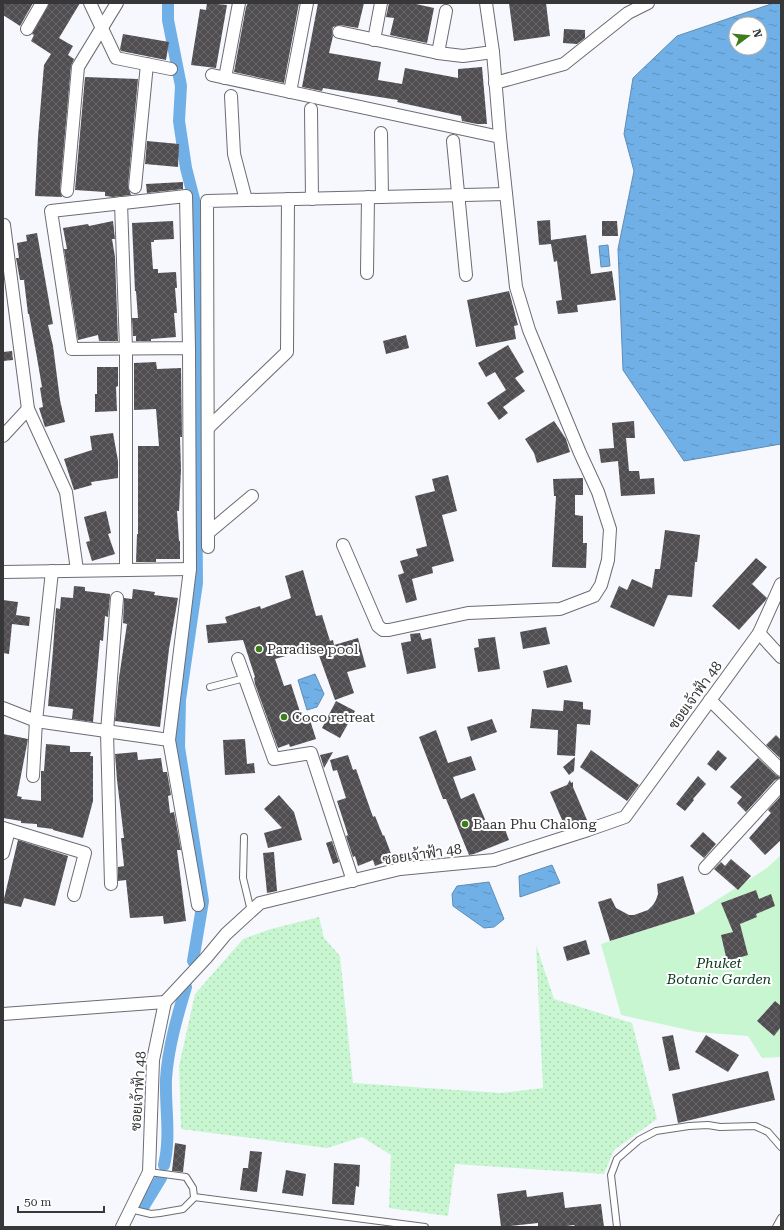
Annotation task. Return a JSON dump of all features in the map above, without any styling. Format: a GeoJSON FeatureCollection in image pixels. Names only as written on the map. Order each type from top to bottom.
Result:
{"type":"FeatureCollection","features":[{"type":"Feature","properties":{"kind":"street"},"geometry":{"type":"LineString","coordinates":[[27,29],[42,3]]}},
{"type":"Feature","properties":{"kind":"street"},"geometry":{"type":"LineString","coordinates":[[90,3],[116,58],[171,69]]}},
{"type":"Feature","properties":{"kind":"street"},"geometry":{"type":"LineString","coordinates":[[67,191],[78,67],[117,3]]}},
{"type":"Feature","properties":{"kind":"street"},"geometry":{"type":"LineString","coordinates":[[225,78],[239,3]]}},
{"type":"Feature","properties":{"kind":"street"},"geometry":{"type":"LineString","coordinates":[[290,92],[307,3]]}},
{"type":"Feature","properties":{"kind":"street"},"geometry":{"type":"LineString","coordinates":[[374,40],[381,3]]}},
{"type":"Feature","properties":{"kind":"street"},"geometry":{"type":"LineString","coordinates":[[343,545],[378,626],[382,630],[408,627],[447,616],[468,612],[560,609],[594,596],[601,585],[608,560],[610,529],[598,492],[580,453],[529,330],[516,287],[500,137],[493,52],[486,3]]}},
{"type":"Feature","properties":{"kind":"street"},"geometry":{"type":"LineString","coordinates":[[495,83],[564,64],[628,12],[648,3]]}},
{"type":"Feature","properties":{"kind":"street"},"geometry":{"type":"LineString","coordinates":[[438,53],[446,11]]}},
{"type":"Feature","properties":{"kind":"street"},"geometry":{"type":"LineString","coordinates":[[339,32],[438,53],[463,56],[493,52]]}},
{"type":"Feature","properties":{"kind":"street"},"geometry":{"type":"LineString","coordinates":[[135,187],[147,64]]}},
{"type":"Feature","properties":{"kind":"street"},"geometry":{"type":"LineString","coordinates":[[212,75],[500,137]]}},
{"type":"Feature","properties":{"kind":"street"},"geometry":{"type":"LineString","coordinates":[[232,96],[234,154],[246,200]]}},
{"type":"Feature","properties":{"kind":"street"},"geometry":{"type":"LineString","coordinates":[[311,109],[312,198]]}},
{"type":"Feature","properties":{"kind":"street"},"geometry":{"type":"LineString","coordinates":[[381,133],[382,197]]}},
{"type":"Feature","properties":{"kind":"street"},"geometry":{"type":"LineString","coordinates":[[453,141],[466,274]]}},
{"type":"Feature","properties":{"kind":"street"},"geometry":{"type":"LineString","coordinates":[[208,547],[207,201],[506,194]]}},
{"type":"Feature","properties":{"kind":"street"},"geometry":{"type":"LineString","coordinates":[[189,348],[72,349],[51,211],[186,196],[189,348],[190,569],[169,740],[198,905]]}},
{"type":"Feature","properties":{"kind":"street"},"geometry":{"type":"LineString","coordinates":[[367,273],[368,197]]}},
{"type":"Feature","properties":{"kind":"street"},"geometry":{"type":"LineString","coordinates":[[208,428],[287,352],[288,199]]}},
{"type":"Feature","properties":{"kind":"street"},"geometry":{"type":"LineString","coordinates":[[121,203],[126,348],[126,570]]}},
{"type":"Feature","properties":{"kind":"street"},"geometry":{"type":"LineString","coordinates":[[4,225],[6,275],[28,409],[66,492],[77,570]]}},
{"type":"Feature","properties":{"kind":"street"},"geometry":{"type":"LineString","coordinates":[[3,436],[28,409]]}},
{"type":"Feature","properties":{"kind":"street"},"geometry":{"type":"LineString","coordinates":[[208,533],[252,496]]}},
{"type":"Feature","properties":{"kind":"street"},"geometry":{"type":"LineString","coordinates":[[3,572],[190,569]]}},
{"type":"Feature","properties":{"kind":"street"},"geometry":{"type":"LineString","coordinates":[[33,776],[36,721],[52,571]]}},
{"type":"Feature","properties":{"kind":"street","name":"ซอยเจ้าฟ้า 48"},"geometry":{"type":"LineString","coordinates":[[122,1227],[149,1172],[153,1060],[165,1002],[226,934],[260,903],[400,869],[494,860],[625,817],[759,633],[781,584]]}},
{"type":"Feature","properties":{"kind":"street"},"geometry":{"type":"LineString","coordinates":[[111,884],[107,732],[117,598]]}},
{"type":"Feature","properties":{"kind":"street"},"geometry":{"type":"LineString","coordinates":[[759,633],[781,657]]}},
{"type":"Feature","properties":{"kind":"street"},"geometry":{"type":"LineString","coordinates":[[238,659],[274,759],[311,753],[352,881]]}},
{"type":"Feature","properties":{"kind":"street"},"geometry":{"type":"LineString","coordinates":[[710,700],[781,770]]}},
{"type":"Feature","properties":{"kind":"street"},"geometry":{"type":"LineString","coordinates":[[3,708],[36,721],[169,740]]}},
{"type":"Feature","properties":{"kind":"street"},"geometry":{"type":"LineString","coordinates":[[705,868],[781,785]]}},
{"type":"Feature","properties":{"kind":"street"},"geometry":{"type":"LineString","coordinates":[[3,853],[6,829],[85,853],[74,895]]}},
{"type":"Feature","properties":{"kind":"street"},"geometry":{"type":"LineString","coordinates":[[3,1014],[165,1002]]}},
{"type":"Feature","properties":{"kind":"lane"},"geometry":{"type":"LineString","coordinates":[[210,687],[245,678]]}},
{"type":"Feature","properties":{"kind":"lane"},"geometry":{"type":"LineString","coordinates":[[244,837],[243,878],[251,911]]}},
{"type":"Feature","properties":{"kind":"lane"},"geometry":{"type":"LineString","coordinates":[[617,1227],[611,1176],[617,1159],[639,1140],[656,1131],[702,1126],[755,1126],[768,1132],[781,1147]]}},
{"type":"Feature","properties":{"kind":"lane"},"geometry":{"type":"LineString","coordinates":[[149,1172],[186,1177],[193,1188],[195,1197]]}},
{"type":"Feature","properties":{"kind":"lane"},"geometry":{"type":"LineString","coordinates":[[130,1209],[151,1214],[184,1209],[195,1197]]}},
{"type":"Feature","properties":{"kind":"lane"},"geometry":{"type":"LineString","coordinates":[[195,1197],[425,1227]]}},
{"type":"Feature","properties":{"kind":"lane"},"geometry":{"type":"LineString","coordinates":[[776,1227],[781,1218]]}},
{"type":"Feature","properties":{"kind":"green space","name":"Phuket Botanic Garden"},"geometry":{"type":"Polygon","coordinates":[[[781,855],[781,1057],[762,1058],[748,1036],[697,1032],[621,1015],[601,944],[695,914],[767,868],[781,855]]]}},
{"type":"Feature","properties":{"kind":"green space"},"geometry":{"type":"Polygon","coordinates":[[[319,917],[324,938],[340,956],[353,1083],[501,1093],[543,1088],[536,945],[554,999],[632,1023],[657,1119],[614,1150],[604,1174],[455,1164],[448,1216],[389,1208],[391,1155],[362,1137],[327,1148],[181,1129],[179,1066],[195,994],[243,939],[271,929],[319,917]]]}},
{"type":"Feature","properties":{"kind":"water"},"geometry":{"type":"Polygon","coordinates":[[[774,3],[781,3],[781,444],[684,461],[623,370],[618,249],[634,171],[624,134],[633,78],[677,36],[728,19],[728,56],[768,56],[768,16],[736,16],[774,3]]]}},
{"type":"Feature","properties":{"kind":"water"},"geometry":{"type":"Polygon","coordinates":[[[608,245],[610,266],[601,267],[599,246],[608,245]]]}},
{"type":"Feature","properties":{"kind":"water"},"geometry":{"type":"Polygon","coordinates":[[[315,674],[324,694],[317,707],[307,710],[298,680],[315,674]]]}},
{"type":"Feature","properties":{"kind":"water"},"geometry":{"type":"Polygon","coordinates":[[[552,865],[560,883],[520,897],[519,876],[552,865]]]}},
{"type":"Feature","properties":{"kind":"water"},"geometry":{"type":"Polygon","coordinates":[[[489,882],[504,919],[494,927],[484,928],[453,906],[452,894],[457,886],[489,882]]]}},
{"type":"Feature","properties":{"kind":"building"},"geometry":{"type":"Polygon","coordinates":[[[3,3],[33,3],[20,26],[3,15],[3,3]]]}},
{"type":"Feature","properties":{"kind":"building"},"geometry":{"type":"Polygon","coordinates":[[[49,3],[80,3],[59,38],[73,46],[68,55],[74,59],[71,66],[60,190],[62,197],[35,196],[44,65],[51,54],[31,41],[34,35],[32,34],[49,3]]]}},
{"type":"Feature","properties":{"kind":"building"},"geometry":{"type":"Polygon","coordinates":[[[207,3],[227,5],[216,68],[191,65],[200,9],[206,10],[207,3]]]}},
{"type":"Feature","properties":{"kind":"building"},"geometry":{"type":"Polygon","coordinates":[[[248,3],[299,3],[284,83],[234,72],[248,3]]]}},
{"type":"Feature","properties":{"kind":"building"},"geometry":{"type":"Polygon","coordinates":[[[318,3],[364,3],[358,28],[340,25],[333,27],[333,36],[329,53],[381,62],[378,80],[402,84],[405,68],[458,78],[458,69],[482,67],[487,124],[462,121],[461,116],[397,102],[398,100],[323,88],[322,91],[302,87],[318,3]]]}},
{"type":"Feature","properties":{"kind":"building"},"geometry":{"type":"Polygon","coordinates":[[[389,3],[416,3],[434,8],[427,43],[390,35],[394,18],[386,17],[389,3]]]}},
{"type":"Feature","properties":{"kind":"building"},"geometry":{"type":"Polygon","coordinates":[[[509,3],[546,3],[550,36],[514,41],[509,3]]]}},
{"type":"Feature","properties":{"kind":"building"},"geometry":{"type":"Polygon","coordinates":[[[564,29],[585,30],[585,38],[577,44],[563,43],[564,29]]]}},
{"type":"Feature","properties":{"kind":"building"},"geometry":{"type":"Polygon","coordinates":[[[123,34],[169,42],[166,60],[121,51],[120,49],[123,34]]]}},
{"type":"Feature","properties":{"kind":"building"},"geometry":{"type":"Polygon","coordinates":[[[85,77],[138,79],[128,186],[131,195],[113,197],[105,196],[105,192],[75,190],[85,77]]]}},
{"type":"Feature","properties":{"kind":"building"},"geometry":{"type":"Polygon","coordinates":[[[147,141],[179,144],[178,167],[145,164],[147,141]]]}},
{"type":"Feature","properties":{"kind":"building"},"geometry":{"type":"Polygon","coordinates":[[[183,182],[183,189],[147,193],[146,184],[183,182]]]}},
{"type":"Feature","properties":{"kind":"building"},"geometry":{"type":"Polygon","coordinates":[[[550,220],[551,240],[586,235],[591,274],[612,271],[616,300],[577,305],[578,312],[558,314],[556,301],[562,300],[557,261],[554,262],[551,244],[539,245],[537,221],[550,220]]]}},
{"type":"Feature","properties":{"kind":"building"},"geometry":{"type":"Polygon","coordinates":[[[113,221],[115,239],[112,239],[115,257],[118,341],[99,341],[98,335],[78,340],[64,249],[67,249],[63,228],[88,224],[89,226],[113,221]]]}},
{"type":"Feature","properties":{"kind":"building"},"geometry":{"type":"Polygon","coordinates":[[[173,221],[174,239],[154,240],[154,242],[151,242],[153,269],[158,269],[158,273],[176,272],[177,288],[175,288],[177,313],[174,313],[176,337],[151,339],[151,341],[136,341],[136,336],[133,336],[132,318],[138,318],[135,291],[132,223],[173,221]]]}},
{"type":"Feature","properties":{"kind":"building"},"geometry":{"type":"Polygon","coordinates":[[[602,221],[617,221],[618,236],[602,236],[602,221]]]}},
{"type":"Feature","properties":{"kind":"building"},"geometry":{"type":"Polygon","coordinates":[[[37,233],[53,324],[48,325],[53,346],[60,400],[65,422],[45,427],[39,408],[43,407],[40,388],[42,387],[28,314],[24,280],[20,280],[16,258],[19,258],[17,243],[27,241],[26,235],[37,233]]]}},
{"type":"Feature","properties":{"kind":"building"},"geometry":{"type":"Polygon","coordinates":[[[509,291],[518,325],[514,326],[516,339],[476,347],[467,300],[509,291]]]}},
{"type":"Feature","properties":{"kind":"building"},"geometry":{"type":"Polygon","coordinates":[[[406,335],[409,348],[386,354],[383,341],[406,335]]]}},
{"type":"Feature","properties":{"kind":"building"},"geometry":{"type":"Polygon","coordinates":[[[508,345],[524,372],[515,378],[525,391],[503,407],[508,413],[499,420],[487,403],[506,390],[495,372],[486,377],[478,363],[508,345]]]}},
{"type":"Feature","properties":{"kind":"building"},"geometry":{"type":"Polygon","coordinates":[[[12,351],[13,360],[3,361],[3,352],[12,351]]]}},
{"type":"Feature","properties":{"kind":"building"},"geometry":{"type":"Polygon","coordinates":[[[156,362],[157,369],[181,368],[182,437],[180,437],[181,470],[179,511],[177,511],[180,559],[156,559],[156,562],[136,562],[138,534],[138,446],[159,446],[156,409],[134,410],[134,363],[156,362]]]}},
{"type":"Feature","properties":{"kind":"building"},"geometry":{"type":"Polygon","coordinates":[[[97,367],[118,367],[118,386],[116,387],[117,411],[95,412],[97,367]]]}},
{"type":"Feature","properties":{"kind":"building"},"geometry":{"type":"Polygon","coordinates":[[[554,421],[566,439],[570,452],[537,463],[534,453],[525,439],[554,421]]]}},
{"type":"Feature","properties":{"kind":"building"},"geometry":{"type":"Polygon","coordinates":[[[634,421],[635,438],[626,438],[629,471],[639,471],[640,479],[654,478],[655,494],[621,496],[618,461],[601,463],[599,449],[614,448],[612,423],[634,421]]]}},
{"type":"Feature","properties":{"kind":"building"},"geometry":{"type":"Polygon","coordinates":[[[113,433],[118,461],[118,478],[91,482],[92,485],[74,490],[64,459],[92,450],[90,436],[113,433]]]}},
{"type":"Feature","properties":{"kind":"building"},"geometry":{"type":"Polygon","coordinates":[[[448,475],[457,511],[442,515],[454,561],[432,567],[433,573],[412,579],[417,600],[406,603],[398,575],[404,573],[400,561],[418,556],[416,549],[427,546],[415,496],[435,491],[432,479],[448,475]]]}},
{"type":"Feature","properties":{"kind":"building"},"geometry":{"type":"Polygon","coordinates":[[[583,478],[583,495],[575,495],[575,515],[583,516],[583,543],[587,543],[586,568],[552,567],[556,496],[554,496],[553,479],[583,478]]]}},
{"type":"Feature","properties":{"kind":"building"},"geometry":{"type":"Polygon","coordinates":[[[106,511],[111,533],[108,534],[115,554],[92,561],[86,542],[90,541],[84,517],[106,511]]]}},
{"type":"Feature","properties":{"kind":"building"},"geometry":{"type":"Polygon","coordinates":[[[665,530],[700,535],[697,562],[695,562],[692,597],[668,595],[654,627],[610,607],[619,586],[627,590],[632,579],[652,588],[655,569],[660,569],[665,530]]]}},
{"type":"Feature","properties":{"kind":"building"},"geometry":{"type":"Polygon","coordinates":[[[756,558],[767,567],[752,584],[767,598],[739,630],[712,606],[756,558]]]}},
{"type":"Feature","properties":{"kind":"building"},"geometry":{"type":"Polygon","coordinates":[[[303,570],[316,616],[322,615],[330,641],[333,640],[334,645],[358,638],[366,667],[347,672],[354,693],[335,700],[316,647],[275,659],[284,686],[291,684],[302,718],[309,717],[316,739],[290,747],[289,744],[278,748],[255,684],[255,677],[243,640],[208,643],[206,625],[227,623],[225,617],[260,606],[261,609],[291,598],[285,576],[303,570]]]}},
{"type":"Feature","properties":{"kind":"building"},"geometry":{"type":"Polygon","coordinates":[[[74,586],[85,587],[85,591],[110,594],[108,617],[105,616],[103,641],[100,640],[93,722],[72,719],[73,709],[48,706],[56,608],[60,609],[61,597],[73,598],[74,586]]]}},
{"type":"Feature","properties":{"kind":"building"},"geometry":{"type":"Polygon","coordinates":[[[133,589],[155,592],[154,595],[178,598],[169,649],[160,727],[115,721],[119,678],[127,624],[123,623],[124,598],[132,599],[133,589]]]}},
{"type":"Feature","properties":{"kind":"building"},"geometry":{"type":"Polygon","coordinates":[[[3,600],[18,602],[16,615],[30,617],[29,626],[12,624],[9,654],[3,653],[3,600]]]}},
{"type":"Feature","properties":{"kind":"building"},"geometry":{"type":"Polygon","coordinates":[[[546,627],[550,644],[523,649],[520,632],[546,627]]]}},
{"type":"Feature","properties":{"kind":"building"},"geometry":{"type":"Polygon","coordinates":[[[420,633],[422,640],[431,638],[436,668],[407,674],[401,643],[411,641],[410,634],[420,633]]]}},
{"type":"Feature","properties":{"kind":"building"},"geometry":{"type":"Polygon","coordinates":[[[495,637],[500,669],[478,672],[474,648],[479,647],[478,639],[495,637]]]}},
{"type":"Feature","properties":{"kind":"building"},"geometry":{"type":"Polygon","coordinates":[[[567,665],[572,682],[547,688],[543,671],[567,665]]]}},
{"type":"Feature","properties":{"kind":"building"},"geometry":{"type":"Polygon","coordinates":[[[564,700],[583,702],[583,709],[591,710],[590,725],[577,724],[575,756],[557,755],[558,730],[530,728],[532,709],[563,711],[564,700]]]}},
{"type":"Feature","properties":{"kind":"building"},"geometry":{"type":"Polygon","coordinates":[[[336,701],[355,711],[340,738],[322,728],[336,701]]]}},
{"type":"Feature","properties":{"kind":"building"},"geometry":{"type":"Polygon","coordinates":[[[492,719],[497,732],[471,741],[467,727],[492,719]]]}},
{"type":"Feature","properties":{"kind":"building"},"geometry":{"type":"Polygon","coordinates":[[[436,730],[448,763],[471,756],[476,770],[453,777],[461,799],[474,793],[489,829],[503,824],[509,840],[469,855],[446,799],[443,799],[419,737],[436,730]]]}},
{"type":"Feature","properties":{"kind":"building"},"geometry":{"type":"Polygon","coordinates":[[[3,734],[28,739],[17,796],[22,797],[21,799],[41,801],[41,771],[44,771],[46,744],[70,746],[70,752],[91,752],[90,756],[93,756],[93,801],[83,838],[53,829],[37,827],[37,824],[21,823],[21,821],[3,818],[3,734]]]}},
{"type":"Feature","properties":{"kind":"building"},"geometry":{"type":"Polygon","coordinates":[[[776,735],[781,740],[781,759],[766,745],[776,735]]]}},
{"type":"Feature","properties":{"kind":"building"},"geometry":{"type":"Polygon","coordinates":[[[245,739],[247,764],[254,763],[255,773],[225,775],[223,740],[245,739]]]}},
{"type":"Feature","properties":{"kind":"building"},"geometry":{"type":"Polygon","coordinates":[[[591,750],[639,785],[627,801],[580,767],[591,750]]]}},
{"type":"Feature","properties":{"kind":"building"},"geometry":{"type":"Polygon","coordinates":[[[718,750],[727,758],[716,771],[707,764],[718,750]]]}},
{"type":"Feature","properties":{"kind":"building"},"geometry":{"type":"Polygon","coordinates":[[[137,752],[138,760],[161,758],[163,772],[167,772],[171,795],[168,796],[170,813],[174,812],[181,850],[177,850],[186,921],[164,924],[163,916],[130,918],[126,880],[118,881],[118,867],[124,866],[121,838],[124,838],[115,754],[137,752]]]}},
{"type":"Feature","properties":{"kind":"building"},"geometry":{"type":"Polygon","coordinates":[[[333,752],[324,768],[320,755],[333,752]]]}},
{"type":"Feature","properties":{"kind":"building"},"geometry":{"type":"Polygon","coordinates":[[[348,755],[353,770],[356,769],[373,817],[375,816],[393,859],[375,866],[373,860],[358,866],[355,856],[353,857],[346,836],[348,835],[337,801],[346,798],[337,770],[333,771],[330,760],[348,755]]]}},
{"type":"Feature","properties":{"kind":"building"},"geometry":{"type":"Polygon","coordinates":[[[575,757],[574,771],[569,775],[563,767],[575,757]]]}},
{"type":"Feature","properties":{"kind":"building"},"geometry":{"type":"Polygon","coordinates":[[[758,758],[781,778],[775,780],[746,812],[737,803],[742,797],[730,787],[758,758]]]}},
{"type":"Feature","properties":{"kind":"building"},"geometry":{"type":"Polygon","coordinates":[[[698,776],[706,784],[685,811],[676,804],[698,776]]]}},
{"type":"Feature","properties":{"kind":"building"},"geometry":{"type":"Polygon","coordinates":[[[570,780],[571,783],[573,782],[573,787],[587,820],[566,829],[550,792],[567,785],[570,780]]]}},
{"type":"Feature","properties":{"kind":"building"},"geometry":{"type":"Polygon","coordinates":[[[279,795],[294,812],[302,840],[268,848],[264,833],[282,828],[264,809],[279,795]]]}},
{"type":"Feature","properties":{"kind":"building"},"geometry":{"type":"Polygon","coordinates":[[[781,796],[781,840],[765,855],[749,838],[771,813],[768,810],[781,796]]]}},
{"type":"Feature","properties":{"kind":"building"},"geometry":{"type":"Polygon","coordinates":[[[703,832],[716,844],[704,858],[690,846],[703,832]]]}},
{"type":"Feature","properties":{"kind":"building"},"geometry":{"type":"Polygon","coordinates":[[[18,840],[68,856],[55,906],[24,898],[21,907],[3,903],[18,840]]]}},
{"type":"Feature","properties":{"kind":"building"},"geometry":{"type":"Polygon","coordinates":[[[332,841],[339,862],[333,864],[326,843],[332,841]]]}},
{"type":"Feature","properties":{"kind":"building"},"geometry":{"type":"Polygon","coordinates":[[[274,852],[277,891],[267,893],[263,853],[274,852]]]}},
{"type":"Feature","properties":{"kind":"building"},"geometry":{"type":"Polygon","coordinates":[[[731,859],[751,876],[738,890],[714,869],[721,862],[725,866],[731,859]]]}},
{"type":"Feature","properties":{"kind":"building","name":"Phuket Botanic Garden"},"geometry":{"type":"Polygon","coordinates":[[[683,876],[695,914],[610,941],[598,902],[611,898],[616,908],[629,915],[634,915],[648,910],[653,905],[658,894],[657,884],[683,876]]]}},
{"type":"Feature","properties":{"kind":"building"},"geometry":{"type":"Polygon","coordinates":[[[756,890],[759,899],[771,894],[775,906],[756,914],[757,917],[740,924],[748,955],[727,961],[721,935],[733,932],[721,903],[756,890]]]}},
{"type":"Feature","properties":{"kind":"building"},"geometry":{"type":"Polygon","coordinates":[[[586,940],[590,954],[567,961],[563,947],[586,940]]]}},
{"type":"Feature","properties":{"kind":"building"},"geometry":{"type":"Polygon","coordinates":[[[775,1001],[781,1006],[781,1027],[774,1036],[757,1021],[775,1001]]]}},
{"type":"Feature","properties":{"kind":"building"},"geometry":{"type":"Polygon","coordinates":[[[673,1035],[680,1069],[669,1071],[662,1037],[673,1035]]]}},
{"type":"Feature","properties":{"kind":"building"},"geometry":{"type":"Polygon","coordinates":[[[706,1035],[739,1055],[728,1072],[695,1052],[706,1035]]]}},
{"type":"Feature","properties":{"kind":"building"},"geometry":{"type":"Polygon","coordinates":[[[768,1071],[775,1100],[678,1123],[672,1094],[768,1071]]]}},
{"type":"Feature","properties":{"kind":"building"},"geometry":{"type":"Polygon","coordinates":[[[175,1143],[186,1145],[183,1172],[172,1171],[175,1143]]]}},
{"type":"Feature","properties":{"kind":"building"},"geometry":{"type":"Polygon","coordinates":[[[250,1151],[262,1152],[257,1192],[240,1190],[243,1168],[248,1168],[250,1151]]]}},
{"type":"Feature","properties":{"kind":"building"},"geometry":{"type":"Polygon","coordinates":[[[334,1163],[360,1165],[359,1187],[356,1186],[354,1205],[332,1204],[334,1163]]]}},
{"type":"Feature","properties":{"kind":"building"},"geometry":{"type":"Polygon","coordinates":[[[286,1170],[306,1174],[303,1196],[282,1193],[286,1170]]]}},
{"type":"Feature","properties":{"kind":"building"},"geometry":{"type":"Polygon","coordinates":[[[526,1190],[527,1197],[563,1192],[565,1208],[601,1204],[604,1227],[575,1227],[574,1225],[538,1227],[538,1223],[501,1227],[497,1194],[526,1190]]]}},
{"type":"Feature","properties":{"kind":"waterway"},"geometry":{"type":"LineString","coordinates":[[168,3],[168,20],[181,86],[179,121],[186,168],[194,199],[197,583],[180,700],[179,747],[203,901],[193,961]]}},
{"type":"Feature","properties":{"kind":"waterway"},"geometry":{"type":"LineString","coordinates":[[164,1165],[167,1143],[167,1067],[173,1033],[186,987]]}},
{"type":"Feature","properties":{"kind":"waterway"},"geometry":{"type":"LineString","coordinates":[[144,1206],[161,1178]]}},
{"type":"Feature","properties":{"kind":"place","name":"Paradise pool"},"geometry":{"type":"Point","coordinates":[259,649]}},
{"type":"Feature","properties":{"kind":"place","name":"Coco retreat"},"geometry":{"type":"Point","coordinates":[284,717]}},
{"type":"Feature","properties":{"kind":"place","name":"Baan Phu Chalong"},"geometry":{"type":"Point","coordinates":[465,824]}}]}
